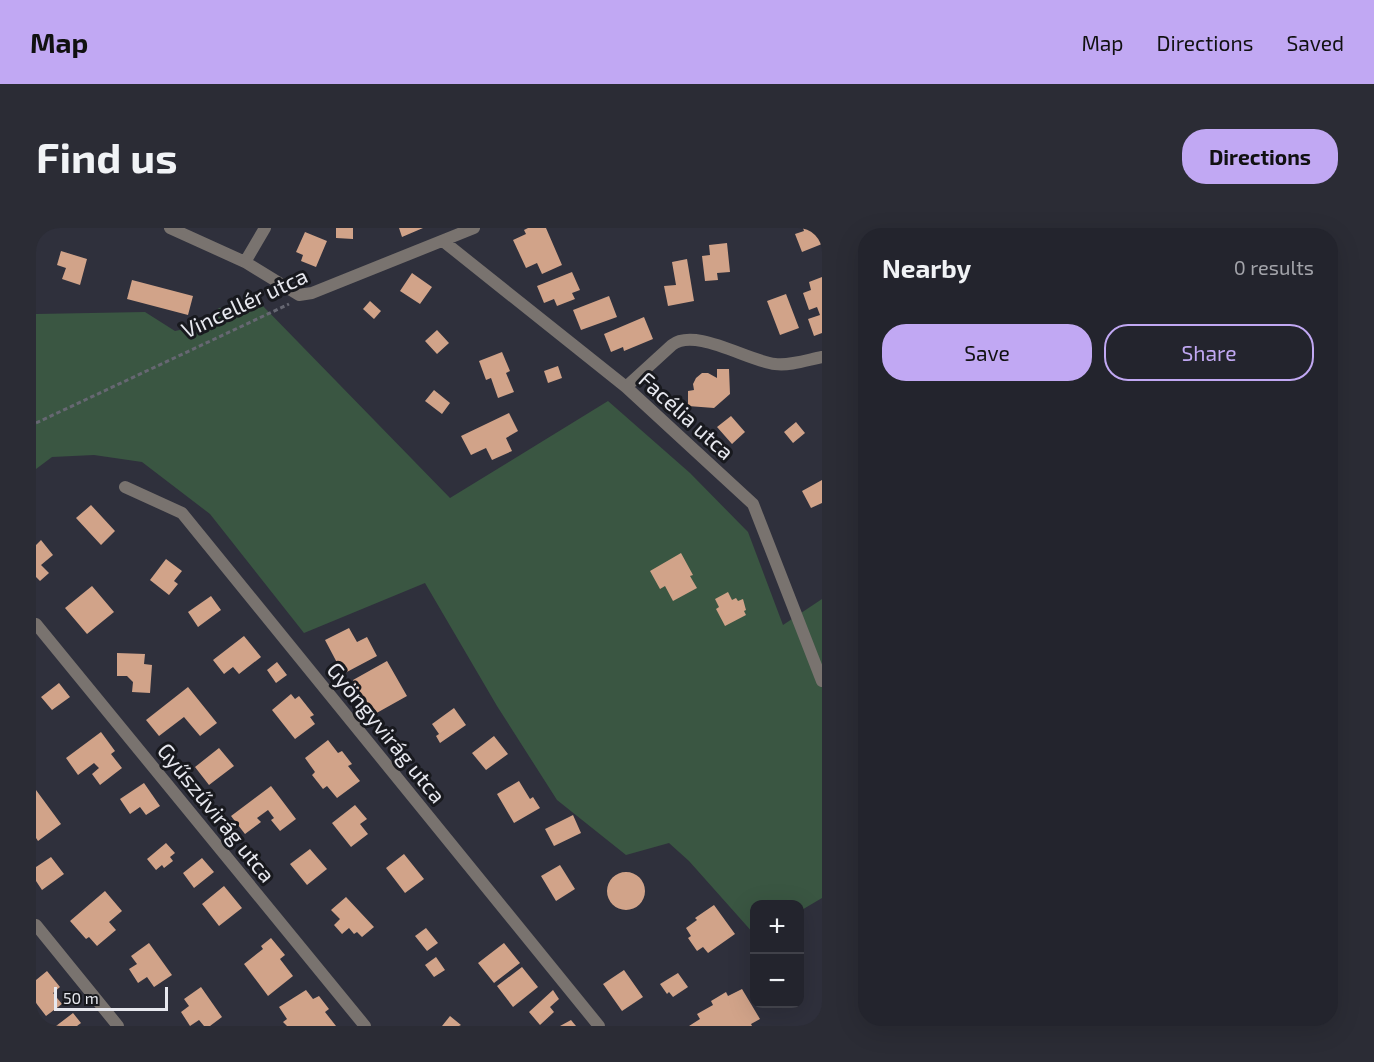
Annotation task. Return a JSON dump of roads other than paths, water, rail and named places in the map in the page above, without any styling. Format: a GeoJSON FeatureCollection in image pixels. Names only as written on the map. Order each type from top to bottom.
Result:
{"type":"FeatureCollection","features":[{"type":"Feature","properties":{"kind":"street"},"geometry":{"type":"LineString","coordinates":[[170,228],[245,262],[265,228]]}},
{"type":"Feature","properties":{"kind":"street","name":"Vincellér utca"},"geometry":{"type":"LineString","coordinates":[[245,262],[299,295],[312,293],[474,228]]}},
{"type":"Feature","properties":{"kind":"street","name":"Facélia utca"},"geometry":{"type":"LineString","coordinates":[[442,241],[626,387],[753,504],[822,681]]}},
{"type":"Feature","properties":{"kind":"street"},"geometry":{"type":"LineString","coordinates":[[626,387],[678,340],[685,339],[709,344],[772,364],[787,364],[822,357]]}},
{"type":"Feature","properties":{"kind":"street","name":"Gyöngyvirág utca"},"geometry":{"type":"LineString","coordinates":[[125,487],[182,513],[598,1026]]}},
{"type":"Feature","properties":{"kind":"street","name":"Gyűszűvirág utca"},"geometry":{"type":"LineString","coordinates":[[36,624],[365,1026]]}},
{"type":"Feature","properties":{"kind":"street"},"geometry":{"type":"LineString","coordinates":[[36,926],[118,1026]]}}]}
